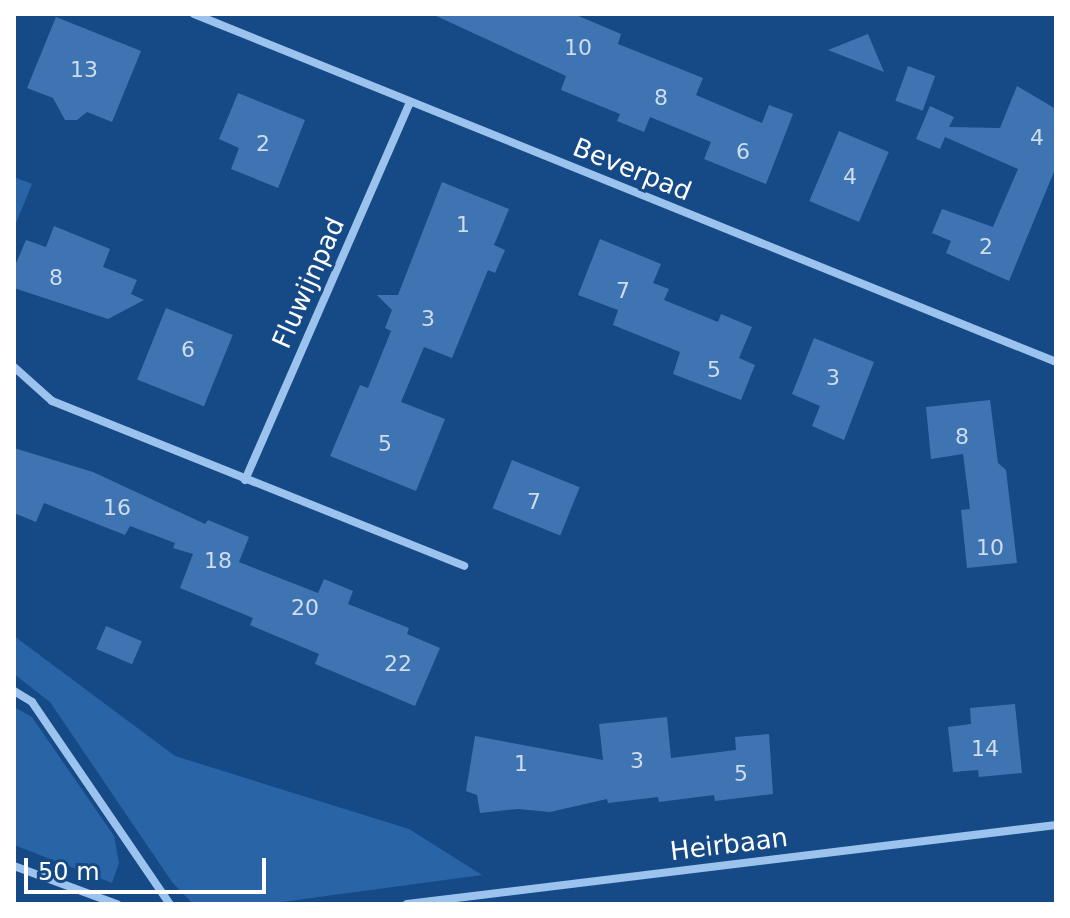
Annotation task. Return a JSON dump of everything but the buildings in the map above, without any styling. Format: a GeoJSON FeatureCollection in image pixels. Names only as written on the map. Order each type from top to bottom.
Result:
{"type":"FeatureCollection","features":[{"type":"Feature","properties":{"kind":"street","name":"Beverpad"},"geometry":{"type":"LineString","coordinates":[[194,14],[1056,362]]}},
{"type":"Feature","properties":{"kind":"street","name":"Fluwijnpad"},"geometry":{"type":"LineString","coordinates":[[245,480],[410,102]]}},
{"type":"Feature","properties":{"kind":"street"},"geometry":{"type":"LineString","coordinates":[[14,367],[52,401],[464,566]]}},
{"type":"Feature","properties":{"kind":"street"},"geometry":{"type":"LineString","coordinates":[[14,691],[32,702],[170,904]]}},
{"type":"Feature","properties":{"kind":"street","name":"Heirbaan"},"geometry":{"type":"LineString","coordinates":[[407,904],[1056,825]]}},
{"type":"Feature","properties":{"kind":"street"},"geometry":{"type":"LineString","coordinates":[[14,866],[117,904]]}},
{"type":"Feature","properties":{"kind":"shaded area"},"geometry":{"type":"Polygon","coordinates":[[[14,177],[32,184],[14,228],[14,177]]]}},
{"type":"Feature","properties":{"kind":"shaded area"},"geometry":{"type":"Polygon","coordinates":[[[14,636],[175,756],[409,829],[482,875],[267,904],[193,904],[172,882],[50,702],[14,674],[14,636]]]}},
{"type":"Feature","properties":{"kind":"shaded area"},"geometry":{"type":"Polygon","coordinates":[[[14,707],[32,717],[114,836],[119,863],[112,883],[14,845],[14,707]]]}}]}
